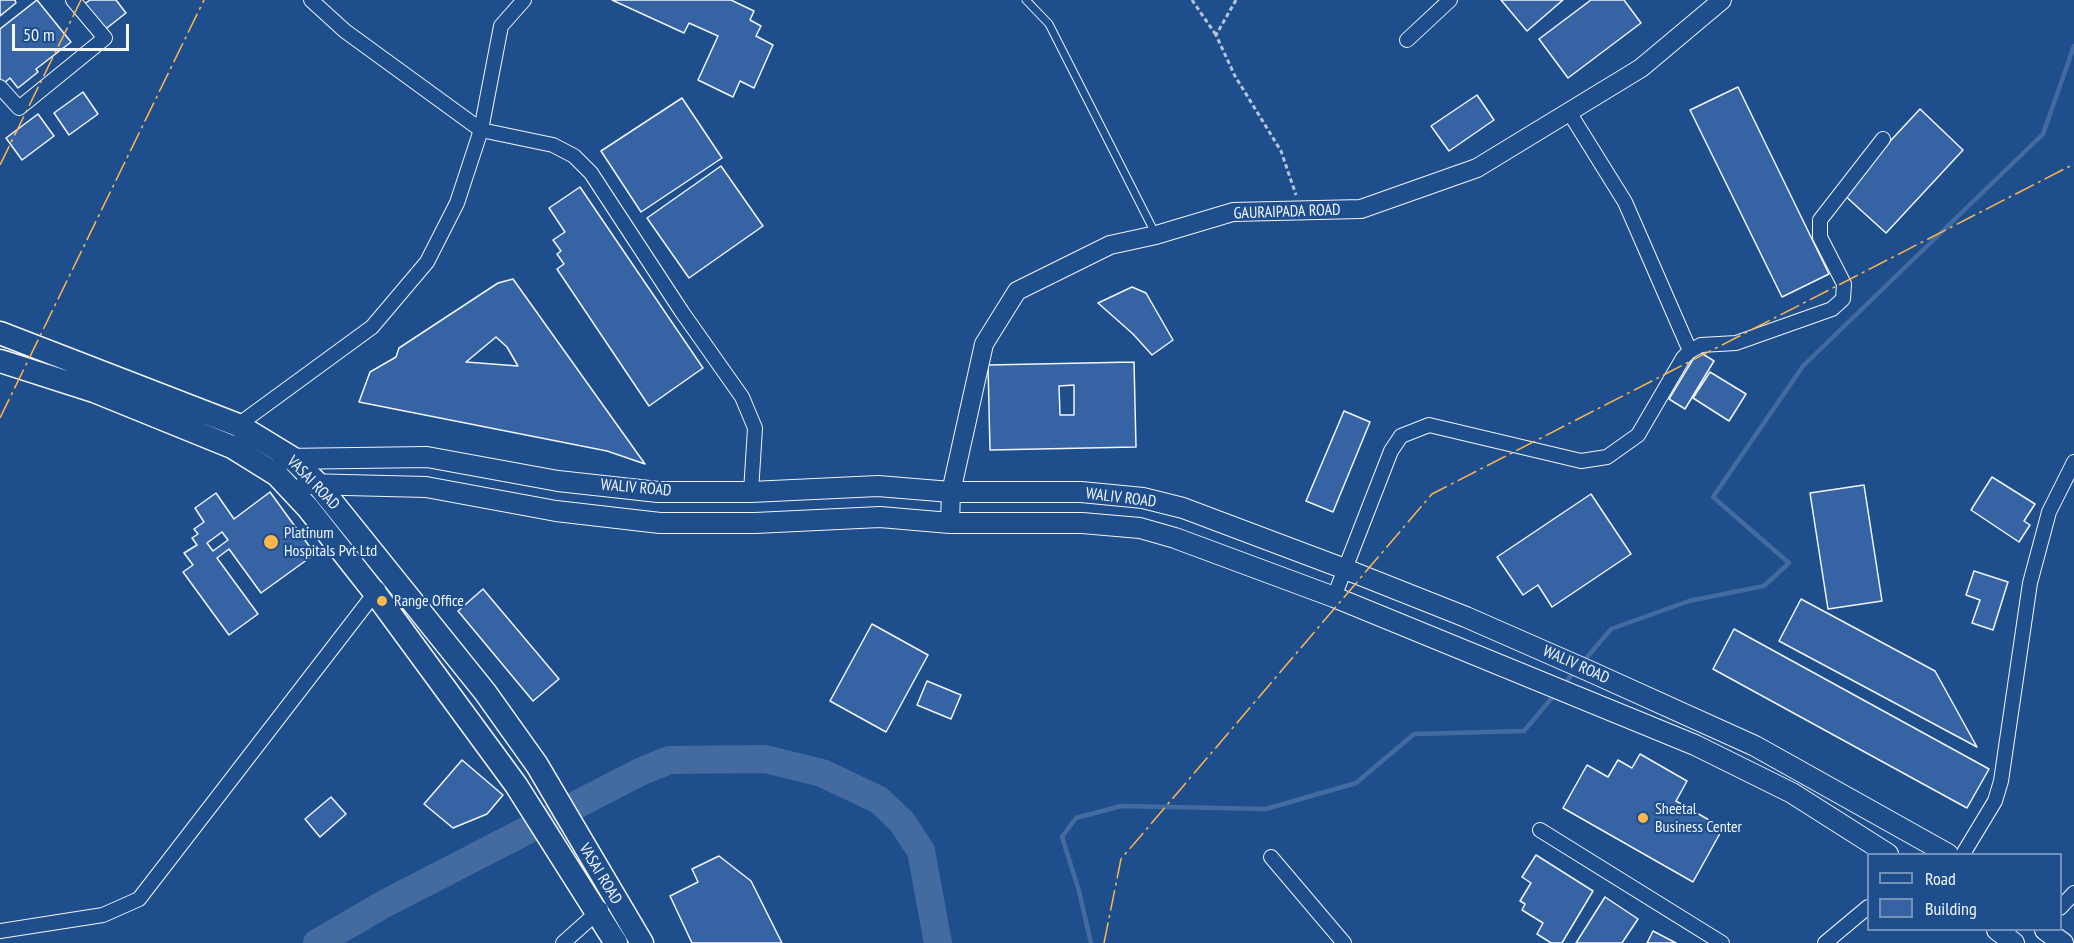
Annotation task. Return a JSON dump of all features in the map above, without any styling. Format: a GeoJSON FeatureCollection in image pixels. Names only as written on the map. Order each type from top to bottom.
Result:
{"type":"FeatureCollection","features":[{"type":"Feature","properties":{"kind":"main road","name":"VASAI ROAD"},"geometry":{"type":"LineString","coordinates":[[0,333],[238,425],[292,458],[316,482],[485,692],[537,765],[601,898],[616,943]]}},
{"type":"Feature","properties":{"kind":"main road","name":"VASAI ROAD"},"geometry":{"type":"LineString","coordinates":[[0,361],[94,391],[232,447],[257,461],[288,486],[375,593],[601,898],[642,943]]}},
{"type":"Feature","properties":{"kind":"main road","name":"WALIV ROAD"},"geometry":{"type":"LineString","coordinates":[[257,461],[292,458],[427,457],[558,481],[658,492],[751,492],[878,486],[951,492],[1081,492],[1143,498],[1183,508],[1466,616],[1755,746],[1936,852]]}},
{"type":"Feature","properties":{"kind":"main road","name":"WALIV ROAD"},"geometry":{"type":"LineString","coordinates":[[288,486],[316,482],[426,487],[556,511],[660,523],[755,523],[880,517],[950,523],[1082,523],[1140,528],[1176,538],[1334,597],[1456,645],[1568,694],[1695,745],[1792,793],[1885,853]]}},
{"type":"Feature","properties":{"kind":"main road"},"geometry":{"type":"LineString","coordinates":[[1998,931],[2014,943]]}},
{"type":"Feature","properties":{"kind":"main road"},"geometry":{"type":"LineString","coordinates":[[2046,931],[2063,943]]}},
{"type":"Feature","properties":{"kind":"street"},"geometry":{"type":"LineString","coordinates":[[0,87],[19,108],[105,38],[73,0]]}},
{"type":"Feature","properties":{"kind":"street"},"geometry":{"type":"LineString","coordinates":[[311,0],[345,31],[481,130],[554,145],[574,156],[591,173],[682,312],[742,397],[755,428],[751,492]]}},
{"type":"Feature","properties":{"kind":"street"},"geometry":{"type":"LineString","coordinates":[[238,425],[382,318],[427,262],[457,203],[481,130],[501,26],[524,0]]}},
{"type":"Feature","properties":{"kind":"street"},"geometry":{"type":"LineString","coordinates":[[1407,40],[1450,0]]}},
{"type":"Feature","properties":{"kind":"street","name":"GAURAIPADA ROAD"},"geometry":{"type":"LineString","coordinates":[[950,523],[951,492],[984,344],[1017,291],[1110,245],[1156,235],[1233,212],[1361,209],[1477,168],[1641,68],[1722,0]]}},
{"type":"Feature","properties":{"kind":"street"},"geometry":{"type":"LineString","coordinates":[[1569,112],[1625,202],[1690,351]]}},
{"type":"Feature","properties":{"kind":"street"},"geometry":{"type":"LineString","coordinates":[[1334,597],[1391,451],[1401,436],[1429,425],[1581,461],[1607,457],[1638,435],[1683,358],[1690,351],[1701,345],[1736,343],[1832,309],[1843,299],[1844,284],[1820,237],[1820,220],[1883,139]]}},
{"type":"Feature","properties":{"kind":"street"},"geometry":{"type":"LineString","coordinates":[[1964,853],[1990,810],[2001,781],[2030,583],[2049,512],[2074,462]]}},
{"type":"Feature","properties":{"kind":"street"},"geometry":{"type":"LineString","coordinates":[[0,931],[103,915],[139,899],[390,573]]}},
{"type":"Feature","properties":{"kind":"street"},"geometry":{"type":"LineString","coordinates":[[1540,830],[1722,943]]}},
{"type":"Feature","properties":{"kind":"street"},"geometry":{"type":"LineString","coordinates":[[1271,857],[1344,943]]}},
{"type":"Feature","properties":{"kind":"street"},"geometry":{"type":"LineString","coordinates":[[2062,907],[2074,893]]}},
{"type":"Feature","properties":{"kind":"street"},"geometry":{"type":"LineString","coordinates":[[563,943],[601,898]]}},
{"type":"Feature","properties":{"kind":"street"},"geometry":{"type":"LineString","coordinates":[[1825,943],[1867,909]]}},
{"type":"Feature","properties":{"kind":"lane"},"geometry":{"type":"LineString","coordinates":[[1026,0],[1050,24],[1156,235]]}},
{"type":"Feature","properties":{"kind":"path"},"geometry":{"type":"LineString","coordinates":[[1192,0],[1216,35],[1235,76],[1281,151],[1302,211]]}},
{"type":"Feature","properties":{"kind":"path"},"geometry":{"type":"LineString","coordinates":[[1216,35],[1236,0]]}},
{"type":"Feature","properties":{"kind":"building"},"geometry":{"type":"Polygon","coordinates":[[[0,0],[15,0],[16,3],[0,16],[0,0]]]}},
{"type":"Feature","properties":{"kind":"building"},"geometry":{"type":"Polygon","coordinates":[[[37,0],[71,42],[36,69],[38,72],[18,88],[10,78],[3,84],[0,80],[0,29],[37,0]]]}},
{"type":"Feature","properties":{"kind":"building"},"geometry":{"type":"Polygon","coordinates":[[[90,0],[116,0],[126,13],[103,31],[83,5],[90,0]]]}},
{"type":"Feature","properties":{"kind":"building"},"geometry":{"type":"Polygon","coordinates":[[[612,0],[731,0],[754,11],[750,20],[761,26],[756,36],[773,45],[754,88],[740,81],[733,97],[698,80],[718,36],[689,23],[684,33],[612,0]]]}},
{"type":"Feature","properties":{"kind":"building"},"geometry":{"type":"Polygon","coordinates":[[[1501,0],[1563,0],[1527,31],[1501,0]]]}},
{"type":"Feature","properties":{"kind":"building"},"geometry":{"type":"Polygon","coordinates":[[[1591,0],[1624,0],[1641,23],[1568,78],[1539,39],[1591,0]]]}},
{"type":"Feature","properties":{"kind":"building"},"geometry":{"type":"Polygon","coordinates":[[[1738,87],[1829,274],[1782,297],[1690,110],[1738,87]]]}},
{"type":"Feature","properties":{"kind":"building"},"geometry":{"type":"Polygon","coordinates":[[[83,92],[98,114],[69,135],[54,113],[83,92]]]}},
{"type":"Feature","properties":{"kind":"building"},"geometry":{"type":"Polygon","coordinates":[[[1477,95],[1494,120],[1449,151],[1431,126],[1477,95]]]}},
{"type":"Feature","properties":{"kind":"building"},"geometry":{"type":"Polygon","coordinates":[[[682,98],[722,158],[641,212],[601,151],[682,98]]]}},
{"type":"Feature","properties":{"kind":"building"},"geometry":{"type":"Polygon","coordinates":[[[1920,109],[1963,150],[1886,233],[1842,193],[1920,109]]]}},
{"type":"Feature","properties":{"kind":"building"},"geometry":{"type":"Polygon","coordinates":[[[38,114],[54,136],[22,160],[6,138],[38,114]]]}},
{"type":"Feature","properties":{"kind":"building"},"geometry":{"type":"Polygon","coordinates":[[[721,166],[763,226],[689,278],[647,218],[721,166]]]}},
{"type":"Feature","properties":{"kind":"building"},"geometry":{"type":"Polygon","coordinates":[[[580,187],[703,368],[649,406],[557,269],[564,264],[557,254],[561,251],[553,240],[565,232],[549,208],[580,187]]]}},
{"type":"Feature","properties":{"kind":"building"},"geometry":{"type":"Polygon","coordinates":[[[513,279],[645,464],[607,451],[359,402],[370,372],[396,357],[399,348],[498,283],[513,279]],[[496,337],[466,362],[518,366],[507,347],[496,337]]]}},
{"type":"Feature","properties":{"kind":"building"},"geometry":{"type":"Polygon","coordinates":[[[1132,287],[1146,293],[1173,340],[1152,355],[1133,334],[1098,303],[1132,287]]]}},
{"type":"Feature","properties":{"kind":"building"},"geometry":{"type":"Polygon","coordinates":[[[1698,351],[1714,361],[1685,409],[1669,399],[1698,351]]]}},
{"type":"Feature","properties":{"kind":"building"},"geometry":{"type":"Polygon","coordinates":[[[1134,362],[1136,447],[990,450],[988,365],[1134,362]],[[1074,385],[1059,386],[1060,415],[1074,415],[1074,385]]]}},
{"type":"Feature","properties":{"kind":"building"},"geometry":{"type":"Polygon","coordinates":[[[1710,372],[1746,394],[1729,421],[1693,398],[1710,372]]]}},
{"type":"Feature","properties":{"kind":"building"},"geometry":{"type":"Polygon","coordinates":[[[1344,411],[1370,422],[1333,512],[1306,501],[1344,411]]]}},
{"type":"Feature","properties":{"kind":"building"},"geometry":{"type":"Polygon","coordinates":[[[1992,477],[2035,504],[2024,521],[2030,525],[2019,542],[1971,510],[1992,477]]]}},
{"type":"Feature","properties":{"kind":"building"},"geometry":{"type":"Polygon","coordinates":[[[1864,485],[1882,601],[1828,609],[1810,493],[1864,485]]]}},
{"type":"Feature","properties":{"kind":"building"},"geometry":{"type":"Polygon","coordinates":[[[270,492],[315,554],[261,593],[229,549],[217,558],[258,614],[229,635],[183,572],[193,565],[184,553],[197,545],[192,538],[198,534],[194,529],[204,522],[195,508],[216,493],[234,519],[270,492]],[[222,532],[207,543],[213,551],[228,540],[222,532]]]}},
{"type":"Feature","properties":{"kind":"building"},"geometry":{"type":"Polygon","coordinates":[[[1591,494],[1631,554],[1552,607],[1538,585],[1523,595],[1497,557],[1591,494]]]}},
{"type":"Feature","properties":{"kind":"building"},"geometry":{"type":"Polygon","coordinates":[[[1974,571],[2008,582],[1993,630],[1972,623],[1980,600],[1966,595],[1974,571]]]}},
{"type":"Feature","properties":{"kind":"building"},"geometry":{"type":"Polygon","coordinates":[[[483,589],[559,679],[533,701],[458,611],[483,589]]]}},
{"type":"Feature","properties":{"kind":"building"},"geometry":{"type":"Polygon","coordinates":[[[1801,599],[1935,671],[1977,747],[1779,641],[1801,599]]]}},
{"type":"Feature","properties":{"kind":"building"},"geometry":{"type":"Polygon","coordinates":[[[872,624],[928,655],[886,732],[830,701],[872,624]]]}},
{"type":"Feature","properties":{"kind":"building"},"geometry":{"type":"Polygon","coordinates":[[[1734,629],[1989,769],[1967,808],[1713,669],[1734,629]]]}},
{"type":"Feature","properties":{"kind":"building"},"geometry":{"type":"Polygon","coordinates":[[[927,681],[961,695],[951,719],[917,705],[927,681]]]}},
{"type":"Feature","properties":{"kind":"building","name":"Sheetal Business Center"},"geometry":{"type":"Polygon","coordinates":[[[1640,754],[1687,781],[1676,801],[1723,828],[1693,882],[1563,808],[1587,765],[1608,777],[1618,760],[1632,768],[1640,754]]]}},
{"type":"Feature","properties":{"kind":"building"},"geometry":{"type":"Polygon","coordinates":[[[462,760],[503,795],[487,814],[453,828],[424,804],[462,760]]]}},
{"type":"Feature","properties":{"kind":"building"},"geometry":{"type":"Polygon","coordinates":[[[331,797],[346,814],[320,837],[305,819],[331,797]]]}},
{"type":"Feature","properties":{"kind":"building"},"geometry":{"type":"Polygon","coordinates":[[[1536,855],[1593,891],[1562,943],[1551,943],[1537,934],[1543,923],[1522,910],[1525,904],[1520,901],[1531,883],[1522,877],[1536,855]]]}},
{"type":"Feature","properties":{"kind":"building"},"geometry":{"type":"Polygon","coordinates":[[[719,856],[751,881],[782,943],[692,943],[670,896],[698,882],[692,869],[719,856]]]}},
{"type":"Feature","properties":{"kind":"building"},"geometry":{"type":"Polygon","coordinates":[[[1605,897],[1638,919],[1622,943],[1576,943],[1605,897]]]}},
{"type":"Feature","properties":{"kind":"building"},"geometry":{"type":"Polygon","coordinates":[[[1653,931],[1676,943],[1647,943],[1653,931]]]}},
{"type":"Feature","properties":{"kind":"waterway"},"geometry":{"type":"LineString","coordinates":[[1583,662],[1611,629],[1689,601],[1764,586],[1789,563],[1713,497],[1803,366],[2043,134],[2074,46]]}},
{"type":"Feature","properties":{"kind":"waterway"},"geometry":{"type":"LineString","coordinates":[[1563,685],[1575,671]]}},
{"type":"Feature","properties":{"kind":"waterway"},"geometry":{"type":"LineString","coordinates":[[1091,943],[1079,891],[1062,837],[1076,818],[1121,806],[1266,809],[1356,783],[1414,734],[1524,731],[1556,693]]}},
{"type":"Feature","properties":{"kind":"waterway"},"geometry":{"type":"LineString","coordinates":[[317,943],[384,904],[640,772],[669,760],[765,759],[822,773],[879,800],[902,822],[921,851],[938,943]]}},
{"type":"Feature","properties":{"kind":"power"},"geometry":{"type":"LineString","coordinates":[[0,165],[81,0]]}},
{"type":"Feature","properties":{"kind":"power"},"geometry":{"type":"LineString","coordinates":[[0,418],[204,0]]}},
{"type":"Feature","properties":{"kind":"power"},"geometry":{"type":"LineString","coordinates":[[1104,943],[1121,859],[1432,494],[2074,164]]}},
{"type":"Feature","properties":{"kind":"place","name":"Platinum Hospitals Pvt Ltd"},"geometry":{"type":"Point","coordinates":[271,542]}},
{"type":"Feature","properties":{"kind":"place","name":"Range Office"},"geometry":{"type":"Point","coordinates":[382,601]}},
{"type":"Feature","properties":{"kind":"place","name":"Sheetal Business Center"},"geometry":{"type":"Point","coordinates":[1643,818]}}]}
